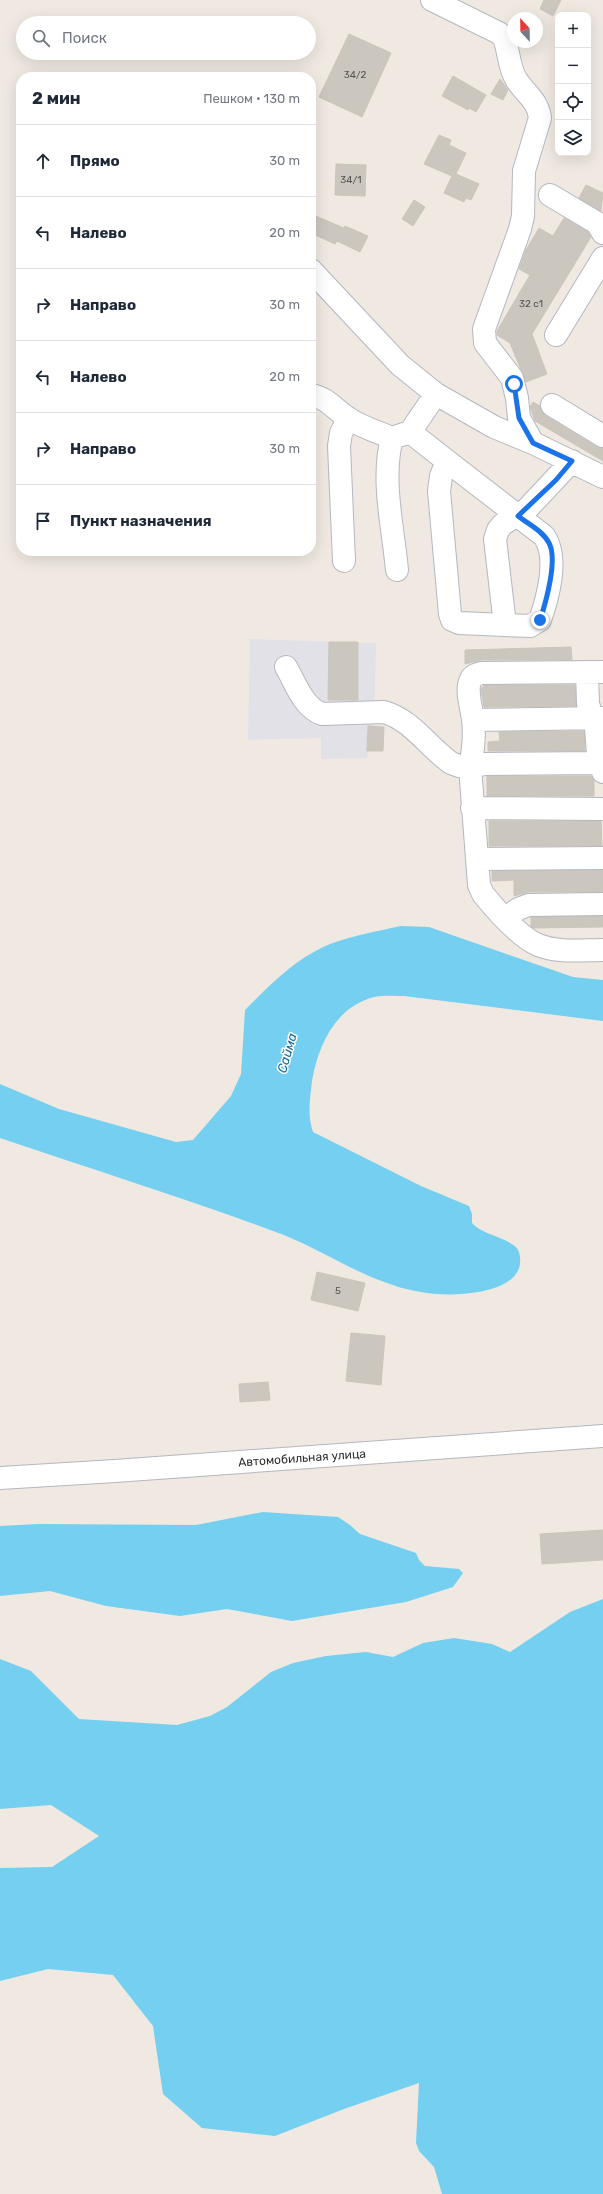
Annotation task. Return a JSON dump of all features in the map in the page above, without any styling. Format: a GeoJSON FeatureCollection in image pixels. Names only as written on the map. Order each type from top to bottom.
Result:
{"type":"FeatureCollection","features":[{"type":"Feature","properties":{"kind":"street"},"geometry":{"type":"LineString","coordinates":[[432,0],[499,33],[504,38],[517,80],[533,98],[539,111],[540,118],[524,171],[523,216],[520,229],[484,333],[485,343],[512,378],[517,398],[519,418],[533,443]]}},
{"type":"Feature","properties":{"kind":"street"},"geometry":{"type":"LineString","coordinates":[[550,195],[597,223],[603,233]]}},
{"type":"Feature","properties":{"kind":"street"},"geometry":{"type":"LineString","coordinates":[[556,335],[603,258]]}},
{"type":"Feature","properties":{"kind":"street"},"geometry":{"type":"LineString","coordinates":[[316,275],[400,365],[436,394],[494,428],[533,443],[603,477]]}},
{"type":"Feature","properties":{"kind":"street"},"geometry":{"type":"LineString","coordinates":[[397,570],[387,472],[388,452],[436,394]]}},
{"type":"Feature","properties":{"kind":"street"},"geometry":{"type":"LineString","coordinates":[[316,396],[333,404],[348,419],[401,435],[447,461],[544,536],[549,542],[552,568],[540,620],[530,626],[459,623],[452,620],[439,492],[441,476],[447,461]]}},
{"type":"Feature","properties":{"kind":"street"},"geometry":{"type":"LineString","coordinates":[[552,405],[603,436]]}},
{"type":"Feature","properties":{"kind":"street"},"geometry":{"type":"LineString","coordinates":[[344,561],[339,446],[341,433],[348,419]]}},
{"type":"Feature","properties":{"kind":"street"},"geometry":{"type":"LineString","coordinates":[[505,625],[495,539],[500,527],[518,516],[552,485],[572,461]]}},
{"type":"Feature","properties":{"kind":"street"},"geometry":{"type":"LineString","coordinates":[[286,667],[307,705],[313,711],[322,714],[384,712],[391,714],[402,719],[450,763],[470,767],[485,764],[602,766],[598,718],[588,704],[595,672],[482,673],[476,675],[470,682],[469,701],[473,720],[473,749],[470,767],[479,885],[483,894],[528,940],[539,945],[568,950],[603,950]]}},
{"type":"Feature","properties":{"kind":"street"},"geometry":{"type":"LineString","coordinates":[[473,720],[598,718]]}},
{"type":"Feature","properties":{"kind":"street"},"geometry":{"type":"LineString","coordinates":[[472,808],[603,808]]}},
{"type":"Feature","properties":{"kind":"street"},"geometry":{"type":"LineString","coordinates":[[477,859],[603,858]]}},
{"type":"Feature","properties":{"kind":"street"},"geometry":{"type":"LineString","coordinates":[[506,918],[518,908],[529,905],[603,904]]}},
{"type":"Feature","properties":{"kind":"street","name":"Автомобильная улица"},"geometry":{"type":"LineString","coordinates":[[0,1478],[603,1436]]}},
{"type":"Feature","properties":{"kind":"shaded area"},"geometry":{"type":"Polygon","coordinates":[[[250,639],[376,643],[374,726],[384,727],[383,751],[368,751],[367,758],[321,759],[321,738],[248,740],[250,639]]]}},
{"type":"Feature","properties":{"kind":"water","name":"Сайма"},"geometry":{"type":"Polygon","coordinates":[[[401,926],[429,927],[573,977],[603,980],[603,1021],[404,996],[374,997],[360,1002],[349,1009],[339,1019],[324,1042],[319,1055],[312,1081],[310,1101],[310,1119],[313,1132],[421,1186],[469,1206],[472,1214],[472,1223],[483,1231],[511,1243],[519,1252],[520,1266],[513,1277],[502,1285],[487,1290],[454,1294],[427,1293],[401,1288],[365,1274],[284,1235],[178,1197],[0,1138],[0,1084],[59,1109],[176,1142],[193,1140],[231,1096],[241,1074],[245,1010],[265,990],[308,955],[333,943],[367,933],[401,926]]]}},
{"type":"Feature","properties":{"kind":"water"},"geometry":{"type":"Polygon","coordinates":[[[263,1512],[338,1517],[360,1534],[416,1553],[419,1560],[425,1566],[459,1569],[463,1573],[453,1587],[406,1602],[292,1621],[227,1609],[180,1616],[106,1606],[50,1591],[0,1596],[0,1526],[38,1524],[196,1525],[263,1512]]]}},
{"type":"Feature","properties":{"kind":"water"},"geometry":{"type":"Polygon","coordinates":[[[603,1599],[603,2194],[442,2194],[434,2167],[419,2151],[416,2143],[419,2083],[344,2109],[275,2136],[202,2128],[163,2094],[153,2026],[113,1975],[48,1969],[0,1981],[0,1868],[52,1867],[99,1836],[51,1805],[0,1809],[0,1659],[31,1671],[79,1719],[177,1725],[210,1716],[227,1707],[271,1672],[293,1663],[326,1656],[366,1652],[393,1657],[423,1643],[454,1638],[492,1644],[510,1652],[570,1612],[603,1599]]]}},
{"type":"Feature","properties":{"kind":"building"},"geometry":{"type":"Polygon","coordinates":[[[544,0],[561,0],[553,16],[540,9],[544,0]]]}},
{"type":"Feature","properties":{"kind":"building"},"geometry":{"type":"Polygon","coordinates":[[[349,34],[391,53],[362,117],[319,97],[349,34]]]}},
{"type":"Feature","properties":{"kind":"building"},"geometry":{"type":"Polygon","coordinates":[[[453,76],[486,95],[476,112],[469,108],[468,110],[442,96],[453,76]]]}},
{"type":"Feature","properties":{"kind":"building"},"geometry":{"type":"Polygon","coordinates":[[[500,79],[508,90],[503,100],[491,94],[500,79]]]}},
{"type":"Feature","properties":{"kind":"building"},"geometry":{"type":"Polygon","coordinates":[[[439,135],[451,140],[449,145],[466,153],[456,174],[479,184],[471,200],[466,198],[464,202],[444,193],[452,176],[424,164],[439,135]]]}},
{"type":"Feature","properties":{"kind":"building"},"geometry":{"type":"Polygon","coordinates":[[[336,164],[366,165],[365,196],[335,195],[336,164]]]}},
{"type":"Feature","properties":{"kind":"building"},"geometry":{"type":"Polygon","coordinates":[[[586,185],[603,193],[601,211],[579,198],[586,185]]]}},
{"type":"Feature","properties":{"kind":"building"},"geometry":{"type":"Polygon","coordinates":[[[414,200],[425,207],[413,226],[402,219],[414,200]]]}},
{"type":"Feature","properties":{"kind":"building"},"geometry":{"type":"Polygon","coordinates":[[[316,216],[368,236],[360,252],[337,241],[335,244],[316,235],[316,216]]]}},
{"type":"Feature","properties":{"kind":"building"},"geometry":{"type":"Polygon","coordinates":[[[564,218],[588,232],[591,237],[532,334],[547,374],[526,382],[510,343],[497,335],[497,331],[530,275],[519,269],[526,250],[539,228],[553,236],[564,218]]]}},
{"type":"Feature","properties":{"kind":"building"},"geometry":{"type":"Polygon","coordinates":[[[533,402],[540,406],[546,416],[597,447],[603,448],[603,461],[535,421],[530,407],[533,402]]]}},
{"type":"Feature","properties":{"kind":"building"},"geometry":{"type":"Polygon","coordinates":[[[329,642],[358,642],[358,700],[328,700],[329,642]]]}},
{"type":"Feature","properties":{"kind":"building"},"geometry":{"type":"Polygon","coordinates":[[[571,647],[572,660],[482,660],[465,664],[465,650],[571,647]]]}},
{"type":"Feature","properties":{"kind":"building"},"geometry":{"type":"Polygon","coordinates":[[[484,685],[575,685],[576,706],[484,707],[481,689],[484,685]]]}},
{"type":"Feature","properties":{"kind":"building"},"geometry":{"type":"Polygon","coordinates":[[[368,726],[384,727],[383,751],[367,751],[368,726]]]}},
{"type":"Feature","properties":{"kind":"building"},"geometry":{"type":"Polygon","coordinates":[[[584,731],[585,751],[488,751],[488,742],[500,741],[499,732],[584,731]]]}},
{"type":"Feature","properties":{"kind":"building"},"geometry":{"type":"Polygon","coordinates":[[[487,776],[591,776],[594,780],[594,796],[487,796],[487,776]]]}},
{"type":"Feature","properties":{"kind":"building"},"geometry":{"type":"Polygon","coordinates":[[[489,821],[601,821],[602,846],[489,846],[489,821]]]}},
{"type":"Feature","properties":{"kind":"building"},"geometry":{"type":"Polygon","coordinates":[[[603,870],[603,892],[529,892],[514,896],[514,880],[492,881],[492,871],[603,870]]]}},
{"type":"Feature","properties":{"kind":"building"},"geometry":{"type":"Polygon","coordinates":[[[603,916],[603,927],[533,928],[531,926],[531,917],[603,916]]]}},
{"type":"Feature","properties":{"kind":"building"},"geometry":{"type":"Polygon","coordinates":[[[317,1272],[365,1283],[358,1311],[311,1300],[317,1272]]]}},
{"type":"Feature","properties":{"kind":"building"},"geometry":{"type":"Polygon","coordinates":[[[351,1333],[385,1336],[381,1385],[346,1381],[351,1333]]]}},
{"type":"Feature","properties":{"kind":"building"},"geometry":{"type":"Polygon","coordinates":[[[268,1382],[270,1400],[240,1402],[239,1384],[268,1382]]]}},
{"type":"Feature","properties":{"kind":"building"},"geometry":{"type":"Polygon","coordinates":[[[603,1530],[603,1560],[542,1564],[540,1534],[603,1530]]]}},
{"type":"Feature","properties":{"kind":"route"},"geometry":{"type":"LineString","coordinates":[[514,384],[519,418],[522,426],[533,443],[572,461],[556,480],[518,516],[544,536],[549,542],[551,549],[552,568],[540,620]]}}]}
